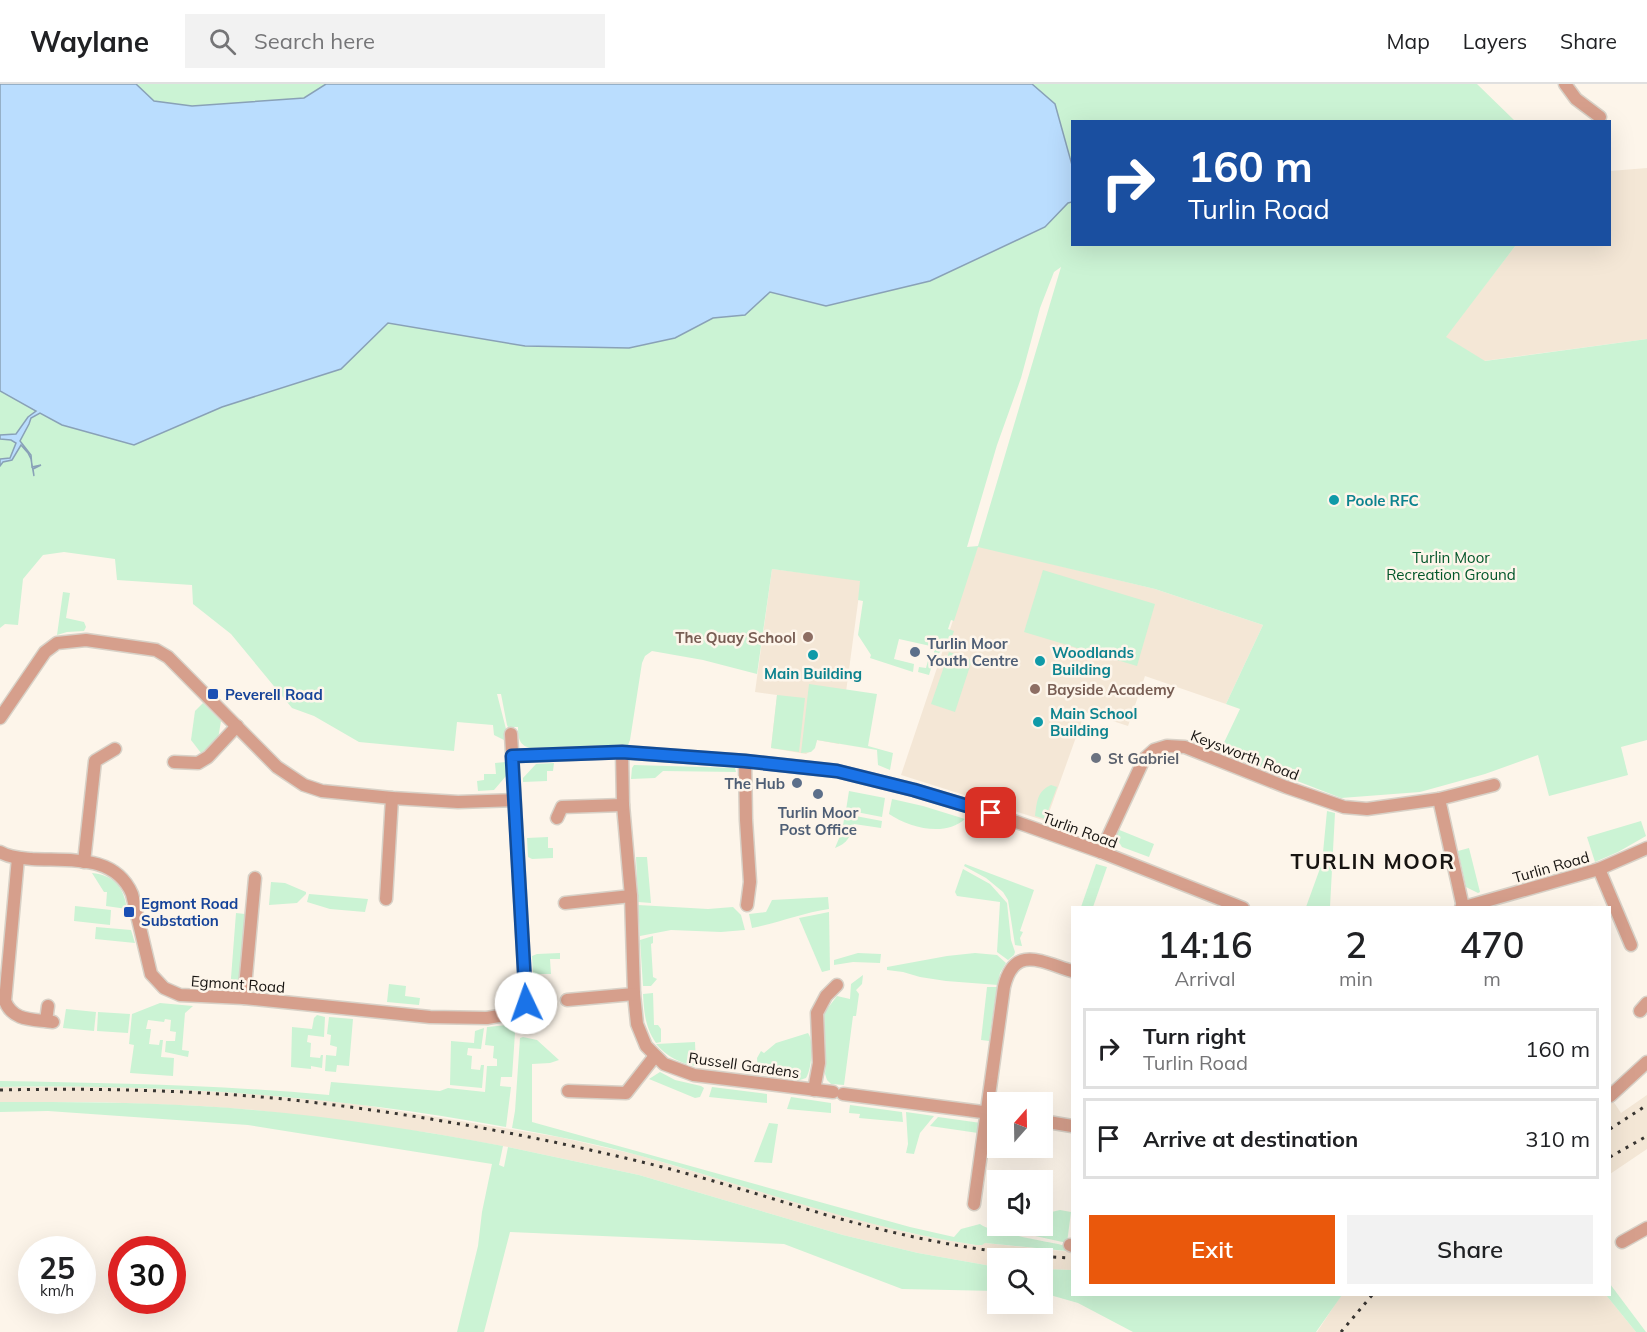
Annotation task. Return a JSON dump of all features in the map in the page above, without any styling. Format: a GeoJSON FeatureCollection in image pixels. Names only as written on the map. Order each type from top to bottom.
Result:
{"type":"FeatureCollection","features":[{"type":"Feature","properties":{"kind":"street"},"geometry":{"type":"LineString","coordinates":[[1565,84],[1576,99],[1600,117]]}},
{"type":"Feature","properties":{"kind":"street"},"geometry":{"type":"LineString","coordinates":[[0,718],[49,648],[66,641],[86,640],[156,650],[163,654],[277,767],[298,782],[322,791],[458,802],[514,800],[511,734]]}},
{"type":"Feature","properties":{"kind":"street"},"geometry":{"type":"LineString","coordinates":[[174,762],[198,763],[208,757],[237,726]]}},
{"type":"Feature","properties":{"kind":"street","name":"Keysworth Road"},"geometry":{"type":"LineString","coordinates":[[1101,852],[1144,759],[1154,750],[1167,746],[1185,747],[1344,807],[1367,809],[1439,799],[1494,785]]}},
{"type":"Feature","properties":{"kind":"street"},"geometry":{"type":"LineString","coordinates":[[84,862],[95,761],[115,749]]}},
{"type":"Feature","properties":{"kind":"street","name":"Turlin Road"},"geometry":{"type":"LineString","coordinates":[[512,756],[622,752],[745,761],[837,771],[991,813],[1101,852],[1220,904]]}},
{"type":"Feature","properties":{"kind":"street","name":"Russell Gardens"},"geometry":{"type":"LineString","coordinates":[[622,752],[637,1024],[641,1036],[655,1056],[673,1068],[694,1076],[987,1112]]}},
{"type":"Feature","properties":{"kind":"street"},"geometry":{"type":"LineString","coordinates":[[745,761],[750,882],[747,905]]}},
{"type":"Feature","properties":{"kind":"street"},"geometry":{"type":"LineString","coordinates":[[555,796],[560,813],[624,805]]}},
{"type":"Feature","properties":{"kind":"street"},"geometry":{"type":"LineString","coordinates":[[386,899],[392,798]]}},
{"type":"Feature","properties":{"kind":"street"},"geometry":{"type":"LineString","coordinates":[[1439,799],[1462,906]]}},
{"type":"Feature","properties":{"kind":"street","name":"Egmont Road"},"geometry":{"type":"LineString","coordinates":[[0,852],[18,858],[100,865],[111,869],[127,882],[132,894],[151,974],[158,983],[171,992],[180,995],[244,998],[430,1017],[487,1018],[522,1012],[526,1003],[514,800]]}},
{"type":"Feature","properties":{"kind":"street","name":"Turlin Road"},"geometry":{"type":"LineString","coordinates":[[1470,906],[1504,902],[1599,869],[1647,848]]}},
{"type":"Feature","properties":{"kind":"street"},"geometry":{"type":"LineString","coordinates":[[18,858],[5,1001],[9,1010],[15,1015],[49,1021],[48,1006]]}},
{"type":"Feature","properties":{"kind":"street"},"geometry":{"type":"LineString","coordinates":[[1599,869],[1631,945]]}},
{"type":"Feature","properties":{"kind":"street"},"geometry":{"type":"LineString","coordinates":[[244,998],[255,878]]}},
{"type":"Feature","properties":{"kind":"street"},"geometry":{"type":"LineString","coordinates":[[565,903],[631,896]]}},
{"type":"Feature","properties":{"kind":"street"},"geometry":{"type":"LineString","coordinates":[[994,1092],[1004,987],[1012,967],[1020,960],[1030,959],[1071,971]]}},
{"type":"Feature","properties":{"kind":"street"},"geometry":{"type":"LineString","coordinates":[[814,1090],[819,1063],[817,1013],[826,996],[837,985]]}},
{"type":"Feature","properties":{"kind":"street"},"geometry":{"type":"LineString","coordinates":[[567,1000],[634,994]]}},
{"type":"Feature","properties":{"kind":"street"},"geometry":{"type":"LineString","coordinates":[[568,1091],[626,1093],[655,1056]]}},
{"type":"Feature","properties":{"kind":"street"},"geometry":{"type":"LineString","coordinates":[[1611,1095],[1647,1062]]}},
{"type":"Feature","properties":{"kind":"street"},"geometry":{"type":"LineString","coordinates":[[1053,1123],[1071,1126]]}},
{"type":"Feature","properties":{"kind":"street"},"geometry":{"type":"LineString","coordinates":[[974,1204],[987,1138]]}},
{"type":"Feature","properties":{"kind":"street"},"geometry":{"type":"LineString","coordinates":[[1622,1242],[1647,1228]]}},
{"type":"Feature","properties":{"kind":"shaded area"},"geometry":{"type":"Polygon","coordinates":[[[1647,168],[1647,339],[1484,361],[1445,337],[1515,246],[1611,246],[1611,171],[1647,168]]]}},
{"type":"Feature","properties":{"kind":"shaded area","name":"Bayside Academy"},"geometry":{"type":"Polygon","coordinates":[[[978,546],[1155,589],[1263,625],[1226,704],[1145,676],[1128,726],[1085,712],[1046,821],[901,775],[978,546]]]}},
{"type":"Feature","properties":{"kind":"shaded area","name":"The Quay School"},"geometry":{"type":"Polygon","coordinates":[[[772,569],[861,580],[839,744],[817,740],[814,749],[806,754],[771,748],[777,695],[755,692],[772,569]]]}},
{"type":"Feature","properties":{"kind":"shaded area"},"geometry":{"type":"Polygon","coordinates":[[[110,1086],[277,1095],[363,1105],[559,1137],[638,1155],[910,1233],[975,1245],[985,1243],[1033,1248],[987,1248],[987,1265],[918,1253],[843,1235],[639,1175],[431,1133],[255,1110],[200,1106],[97,1102],[0,1102],[0,1087],[110,1086]]]}},
{"type":"Feature","properties":{"kind":"shaded area"},"geometry":{"type":"Polygon","coordinates":[[[1647,1095],[1647,1149],[1611,1173],[1611,1102],[1613,1101],[1621,1113],[1647,1095]]]}},
{"type":"Feature","properties":{"kind":"shaded area"},"geometry":{"type":"Polygon","coordinates":[[[1053,1250],[1071,1252],[1071,1270],[1053,1269],[1053,1250]]]}},
{"type":"Feature","properties":{"kind":"shaded area"},"geometry":{"type":"Polygon","coordinates":[[[1341,1296],[1607,1296],[1636,1332],[1317,1332],[1341,1296]]]}},
{"type":"Feature","properties":{"kind":"green space","name":"Turlin Moor Recreation Ground"},"geometry":{"type":"Polygon","coordinates":[[[0,84],[1477,84],[1514,120],[1071,120],[1071,246],[1515,246],[1446,337],[1485,361],[1647,339],[1647,740],[1621,747],[1628,775],[1549,796],[1538,755],[1485,774],[1420,792],[1341,798],[1220,751],[1240,709],[1226,704],[1263,625],[1155,589],[978,547],[954,621],[951,620],[948,629],[954,631],[947,651],[942,649],[933,662],[929,675],[918,672],[919,667],[926,668],[929,657],[933,657],[935,647],[899,639],[894,659],[914,664],[913,672],[870,658],[871,655],[858,635],[863,601],[858,600],[860,581],[772,569],[757,674],[703,660],[652,651],[645,656],[642,663],[630,740],[628,745],[623,746],[535,749],[526,747],[519,739],[518,727],[507,725],[501,694],[497,694],[506,729],[504,740],[494,735],[493,725],[457,722],[454,751],[359,742],[314,716],[292,708],[231,634],[193,604],[192,585],[117,580],[115,559],[64,552],[43,555],[23,579],[18,625],[5,624],[0,628],[0,84]],[[1061,267],[1054,272],[1040,308],[1021,378],[997,445],[967,547],[978,546],[1061,267]]]}},
{"type":"Feature","properties":{"kind":"green space"},"geometry":{"type":"Polygon","coordinates":[[[1043,570],[1155,604],[1137,666],[1024,632],[1043,570]]]}},
{"type":"Feature","properties":{"kind":"green space"},"geometry":{"type":"Polygon","coordinates":[[[63,592],[70,593],[66,618],[84,622],[86,627],[84,631],[57,635],[63,592]]]}},
{"type":"Feature","properties":{"kind":"green space"},"geometry":{"type":"Polygon","coordinates":[[[949,652],[972,660],[955,712],[931,704],[949,652]]]}},
{"type":"Feature","properties":{"kind":"green space"},"geometry":{"type":"Polygon","coordinates":[[[809,684],[877,694],[868,746],[893,753],[890,770],[878,765],[877,750],[817,740],[811,752],[801,753],[809,684]]]}},
{"type":"Feature","properties":{"kind":"green space"},"geometry":{"type":"Polygon","coordinates":[[[777,695],[805,698],[799,752],[771,748],[777,695]]]}},
{"type":"Feature","properties":{"kind":"green space"},"geometry":{"type":"Polygon","coordinates":[[[203,703],[221,721],[218,739],[201,753],[191,740],[195,711],[203,703]]]}},
{"type":"Feature","properties":{"kind":"green space"},"geometry":{"type":"Polygon","coordinates":[[[506,762],[506,776],[494,790],[478,791],[477,781],[484,780],[484,774],[496,774],[495,763],[506,762]]]}},
{"type":"Feature","properties":{"kind":"green space"},"geometry":{"type":"Polygon","coordinates":[[[554,763],[553,771],[547,771],[547,781],[523,782],[523,778],[536,764],[554,763]]]}},
{"type":"Feature","properties":{"kind":"green space"},"geometry":{"type":"Polygon","coordinates":[[[634,765],[735,768],[736,772],[663,771],[655,778],[631,779],[634,765]]]}},
{"type":"Feature","properties":{"kind":"green space"},"geometry":{"type":"Polygon","coordinates":[[[1051,785],[1057,787],[1045,819],[1035,816],[1040,794],[1051,785]]]}},
{"type":"Feature","properties":{"kind":"green space"},"geometry":{"type":"Polygon","coordinates":[[[849,791],[885,798],[882,817],[846,810],[849,791]]]}},
{"type":"Feature","properties":{"kind":"green space"},"geometry":{"type":"Polygon","coordinates":[[[892,799],[965,819],[948,828],[917,826],[889,814],[892,799]]]}},
{"type":"Feature","properties":{"kind":"green space"},"geometry":{"type":"Polygon","coordinates":[[[1327,811],[1335,813],[1330,906],[1306,906],[1322,863],[1327,811]]]}},
{"type":"Feature","properties":{"kind":"green space"},"geometry":{"type":"Polygon","coordinates":[[[845,814],[882,821],[881,828],[854,824],[848,839],[835,848],[842,831],[845,814]]]}},
{"type":"Feature","properties":{"kind":"green space"},"geometry":{"type":"Polygon","coordinates":[[[1641,821],[1646,836],[1595,862],[1587,837],[1641,821]]]}},
{"type":"Feature","properties":{"kind":"green space"},"geometry":{"type":"Polygon","coordinates":[[[1117,829],[1154,844],[1149,857],[1122,847],[1115,836],[1117,829]]]}},
{"type":"Feature","properties":{"kind":"green space"},"geometry":{"type":"Polygon","coordinates":[[[548,837],[548,848],[553,848],[553,858],[532,859],[528,857],[527,838],[548,837]]]}},
{"type":"Feature","properties":{"kind":"green space"},"geometry":{"type":"Polygon","coordinates":[[[1469,848],[1480,892],[1478,893],[1466,887],[1458,851],[1469,848]]]}},
{"type":"Feature","properties":{"kind":"green space"},"geometry":{"type":"Polygon","coordinates":[[[636,857],[647,857],[651,903],[638,902],[636,857]]]}},
{"type":"Feature","properties":{"kind":"green space"},"geometry":{"type":"Polygon","coordinates":[[[965,864],[1034,890],[1020,931],[1023,932],[1020,938],[1022,946],[1015,945],[1008,900],[1003,892],[986,878],[964,866],[965,864]]]}},
{"type":"Feature","properties":{"kind":"green space"},"geometry":{"type":"Polygon","coordinates":[[[1096,864],[1107,867],[1093,906],[1081,906],[1096,864]]]}},
{"type":"Feature","properties":{"kind":"green space"},"geometry":{"type":"Polygon","coordinates":[[[963,869],[990,884],[1007,903],[1011,940],[1015,952],[1008,960],[997,952],[1000,902],[957,896],[955,892],[963,869]]]}},
{"type":"Feature","properties":{"kind":"green space"},"geometry":{"type":"Polygon","coordinates":[[[92,873],[106,876],[117,884],[126,901],[127,909],[106,906],[107,892],[104,892],[92,873]]]}},
{"type":"Feature","properties":{"kind":"green space"},"geometry":{"type":"Polygon","coordinates":[[[271,882],[285,883],[306,894],[297,903],[269,905],[271,882]]]}},
{"type":"Feature","properties":{"kind":"green space"},"geometry":{"type":"Polygon","coordinates":[[[309,894],[368,899],[365,912],[330,909],[307,902],[309,894]]]}},
{"type":"Feature","properties":{"kind":"green space"},"geometry":{"type":"Polygon","coordinates":[[[828,897],[829,909],[752,928],[749,914],[766,912],[772,900],[828,897]]]}},
{"type":"Feature","properties":{"kind":"green space"},"geometry":{"type":"Polygon","coordinates":[[[638,905],[708,909],[733,907],[741,915],[745,930],[721,932],[671,930],[640,936],[638,905]]]}},
{"type":"Feature","properties":{"kind":"green space"},"geometry":{"type":"Polygon","coordinates":[[[75,906],[111,910],[110,925],[74,921],[75,906]]]}},
{"type":"Feature","properties":{"kind":"green space"},"geometry":{"type":"Polygon","coordinates":[[[829,912],[830,970],[822,972],[799,918],[829,912]]]}},
{"type":"Feature","properties":{"kind":"green space"},"geometry":{"type":"Polygon","coordinates":[[[236,913],[245,914],[240,982],[230,991],[236,913]]]}},
{"type":"Feature","properties":{"kind":"green space"},"geometry":{"type":"Polygon","coordinates":[[[96,927],[131,930],[135,943],[95,939],[96,927]]]}},
{"type":"Feature","properties":{"kind":"green space"},"geometry":{"type":"Polygon","coordinates":[[[653,936],[651,944],[653,977],[657,979],[651,986],[643,986],[640,940],[653,936]]]}},
{"type":"Feature","properties":{"kind":"green space"},"geometry":{"type":"Polygon","coordinates":[[[560,953],[560,959],[550,959],[551,974],[533,974],[532,956],[560,953]]]}},
{"type":"Feature","properties":{"kind":"green space"},"geometry":{"type":"Polygon","coordinates":[[[858,953],[881,954],[880,963],[853,962],[834,965],[834,960],[858,953]]]}},
{"type":"Feature","properties":{"kind":"green space"},"geometry":{"type":"Polygon","coordinates":[[[975,953],[997,955],[1006,963],[1000,973],[998,985],[946,981],[887,970],[887,967],[975,953]]]}},
{"type":"Feature","properties":{"kind":"green space"},"geometry":{"type":"Polygon","coordinates":[[[863,975],[862,984],[856,990],[859,994],[856,1016],[853,1016],[844,1085],[831,1084],[825,1074],[824,1013],[837,996],[850,999],[851,984],[863,975]]]}},
{"type":"Feature","properties":{"kind":"green space"},"geometry":{"type":"Polygon","coordinates":[[[389,984],[406,986],[405,996],[420,998],[419,1005],[387,1002],[389,984]]]}},
{"type":"Feature","properties":{"kind":"green space"},"geometry":{"type":"Polygon","coordinates":[[[987,987],[997,987],[989,1041],[981,1040],[987,987]]]}},
{"type":"Feature","properties":{"kind":"green space"},"geometry":{"type":"Polygon","coordinates":[[[653,993],[654,1025],[658,1025],[661,1029],[661,1042],[656,1043],[647,1025],[643,1001],[643,994],[653,993]]]}},
{"type":"Feature","properties":{"kind":"green space"},"geometry":{"type":"Polygon","coordinates":[[[160,1003],[193,1006],[185,1013],[182,1050],[189,1051],[188,1057],[165,1052],[166,1041],[175,1041],[176,1032],[170,1031],[171,1020],[165,1019],[164,1022],[148,1020],[146,1029],[151,1029],[149,1044],[159,1045],[160,1040],[163,1040],[161,1057],[174,1058],[173,1076],[130,1073],[134,1045],[129,1044],[132,1014],[160,1003]]]}},
{"type":"Feature","properties":{"kind":"green space"},"geometry":{"type":"Polygon","coordinates":[[[66,1009],[96,1012],[94,1031],[63,1028],[66,1009]]]}},
{"type":"Feature","properties":{"kind":"green space"},"geometry":{"type":"Polygon","coordinates":[[[98,1012],[130,1014],[128,1033],[97,1031],[98,1012]]]}},
{"type":"Feature","properties":{"kind":"green space"},"geometry":{"type":"Polygon","coordinates":[[[317,1015],[325,1017],[324,1037],[308,1035],[307,1042],[311,1043],[310,1057],[320,1058],[323,1055],[322,1068],[291,1067],[292,1027],[312,1029],[314,1018],[317,1015]]]}},
{"type":"Feature","properties":{"kind":"green space"},"geometry":{"type":"Polygon","coordinates":[[[329,1017],[353,1019],[349,1066],[337,1065],[336,1072],[325,1071],[326,1055],[336,1056],[337,1047],[330,1045],[331,1035],[327,1034],[329,1017]]]}},
{"type":"Feature","properties":{"kind":"green space"},"geometry":{"type":"Polygon","coordinates":[[[508,1025],[513,1027],[515,1033],[512,1077],[501,1077],[500,1086],[511,1087],[506,1127],[380,1107],[254,1094],[127,1088],[0,1087],[0,1081],[206,1087],[329,1095],[331,1082],[440,1091],[448,1088],[485,1092],[487,1066],[497,1066],[497,1059],[493,1058],[494,1046],[485,1045],[487,1027],[508,1025]]]}},
{"type":"Feature","properties":{"kind":"green space"},"geometry":{"type":"Polygon","coordinates":[[[484,1028],[481,1049],[468,1048],[467,1055],[472,1056],[471,1069],[480,1070],[481,1065],[484,1065],[482,1088],[450,1085],[451,1041],[474,1043],[475,1031],[484,1028]]]}},
{"type":"Feature","properties":{"kind":"green space"},"geometry":{"type":"Polygon","coordinates":[[[808,1033],[812,1055],[806,1078],[800,1080],[758,1074],[757,1058],[761,1051],[764,1053],[776,1043],[808,1033]]]}},
{"type":"Feature","properties":{"kind":"green space"},"geometry":{"type":"Polygon","coordinates":[[[520,1038],[537,1040],[559,1060],[532,1064],[532,1122],[910,1227],[954,1237],[961,1229],[980,1224],[987,1227],[987,1236],[1021,1236],[1067,1246],[1067,1251],[985,1243],[976,1245],[933,1238],[849,1218],[625,1152],[512,1128],[520,1038]]]}},
{"type":"Feature","properties":{"kind":"green space"},"geometry":{"type":"Polygon","coordinates":[[[695,1042],[696,1066],[674,1059],[656,1044],[695,1042]]]}},
{"type":"Feature","properties":{"kind":"green space"},"geometry":{"type":"Polygon","coordinates":[[[660,1072],[675,1080],[701,1086],[704,1088],[700,1097],[695,1098],[649,1079],[660,1072]]]}},
{"type":"Feature","properties":{"kind":"green space"},"geometry":{"type":"Polygon","coordinates":[[[712,1087],[767,1094],[767,1103],[709,1097],[712,1087]]]}},
{"type":"Feature","properties":{"kind":"green space"},"geometry":{"type":"Polygon","coordinates":[[[791,1097],[831,1103],[831,1113],[787,1109],[791,1097]]]}},
{"type":"Feature","properties":{"kind":"green space"},"geometry":{"type":"Polygon","coordinates":[[[0,1102],[125,1103],[238,1109],[352,1121],[503,1146],[499,1165],[504,1167],[508,1147],[639,1175],[843,1235],[918,1253],[987,1265],[987,1291],[902,1289],[784,1244],[510,1232],[484,1332],[457,1332],[478,1246],[492,1164],[248,1125],[48,1111],[0,1112],[0,1102]]]}},
{"type":"Feature","properties":{"kind":"green space"},"geometry":{"type":"Polygon","coordinates":[[[850,1105],[902,1112],[903,1122],[859,1118],[860,1114],[849,1113],[850,1105]]]}},
{"type":"Feature","properties":{"kind":"green space"},"geometry":{"type":"Polygon","coordinates":[[[906,1112],[934,1116],[920,1133],[914,1154],[906,1153],[908,1144],[906,1112]]]}},
{"type":"Feature","properties":{"kind":"green space"},"geometry":{"type":"Polygon","coordinates":[[[938,1117],[981,1123],[981,1131],[978,1133],[930,1126],[938,1117]]]}},
{"type":"Feature","properties":{"kind":"green space"},"geometry":{"type":"Polygon","coordinates":[[[769,1123],[778,1124],[772,1163],[754,1162],[769,1123]]]}},
{"type":"Feature","properties":{"kind":"green space"},"geometry":{"type":"Polygon","coordinates":[[[1053,1212],[1071,1212],[1067,1243],[1035,1236],[1053,1236],[1053,1212]]]}},
{"type":"Feature","properties":{"kind":"green space"},"geometry":{"type":"Polygon","coordinates":[[[1053,1269],[1071,1270],[1071,1296],[1341,1296],[1316,1332],[1133,1332],[1078,1303],[1053,1296],[1053,1269]]]}},
{"type":"Feature","properties":{"kind":"green space"},"geometry":{"type":"Polygon","coordinates":[[[1611,1285],[1646,1332],[1636,1332],[1607,1296],[1611,1296],[1611,1285]]]}},
{"type":"Feature","properties":{"kind":"water"},"geometry":{"type":"Polygon","coordinates":[[[0,84],[136,84],[154,101],[192,106],[304,98],[326,84],[1032,84],[1055,104],[1071,161],[1071,202],[1045,227],[930,281],[826,306],[770,292],[745,315],[713,318],[675,338],[629,348],[525,346],[388,323],[341,369],[222,407],[134,445],[62,425],[40,413],[31,418],[20,441],[31,455],[32,463],[28,453],[21,445],[12,460],[3,462],[0,466],[0,459],[10,458],[16,443],[0,439],[0,435],[16,434],[28,417],[36,411],[0,391],[0,84]]]}},
{"type":"Feature","properties":{"kind":"railway"},"geometry":{"type":"LineString","coordinates":[[0,1090],[206,1093],[321,1103],[414,1116],[554,1142],[646,1163],[830,1216],[919,1238],[980,1249],[1071,1258]]}},
{"type":"Feature","properties":{"kind":"railway"},"geometry":{"type":"LineString","coordinates":[[1611,1128],[1647,1105]]}},
{"type":"Feature","properties":{"kind":"railway"},"geometry":{"type":"LineString","coordinates":[[1611,1156],[1647,1136]]}},
{"type":"Feature","properties":{"kind":"railway"},"geometry":{"type":"LineString","coordinates":[[1341,1332],[1371,1296]]}},
{"type":"Feature","properties":{"kind":"place","name":"Poole RFC"},"geometry":{"type":"Point","coordinates":[1334,500]}},
{"type":"Feature","properties":{"kind":"place","name":"The Quay School"},"geometry":{"type":"Point","coordinates":[808,637]}},
{"type":"Feature","properties":{"kind":"place","name":"Turlin Moor Youth Centre"},"geometry":{"type":"Point","coordinates":[915,652]}},
{"type":"Feature","properties":{"kind":"place","name":"Main Building"},"geometry":{"type":"Point","coordinates":[813,655]}},
{"type":"Feature","properties":{"kind":"place","name":"Woodlands Building"},"geometry":{"type":"Point","coordinates":[1040,661]}},
{"type":"Feature","properties":{"kind":"place","name":"Bayside Academy"},"geometry":{"type":"Point","coordinates":[1035,689]}},
{"type":"Feature","properties":{"kind":"place","name":"Peverell Road"},"geometry":{"type":"Point","coordinates":[213,694]}},
{"type":"Feature","properties":{"kind":"place","name":"Main School Building"},"geometry":{"type":"Point","coordinates":[1038,722]}},
{"type":"Feature","properties":{"kind":"place","name":"St Gabriel"},"geometry":{"type":"Point","coordinates":[1096,758]}},
{"type":"Feature","properties":{"kind":"place","name":"The Hub"},"geometry":{"type":"Point","coordinates":[797,783]}},
{"type":"Feature","properties":{"kind":"place","name":"Turlin Moor Post Office"},"geometry":{"type":"Point","coordinates":[818,794]}},
{"type":"Feature","properties":{"kind":"place","name":"Egmont Road Substation"},"geometry":{"type":"Point","coordinates":[129,912]}},
{"type":"Feature","properties":{"kind":"district","name":"TURLIN MOOR"},"geometry":{"type":"Point","coordinates":[1373,861]}},
{"type":"Feature","properties":{"kind":"route"},"geometry":{"type":"LineString","coordinates":[[526,1003],[512,756],[622,752],[745,761],[837,771],[914,790],[991,813]]}}]}
